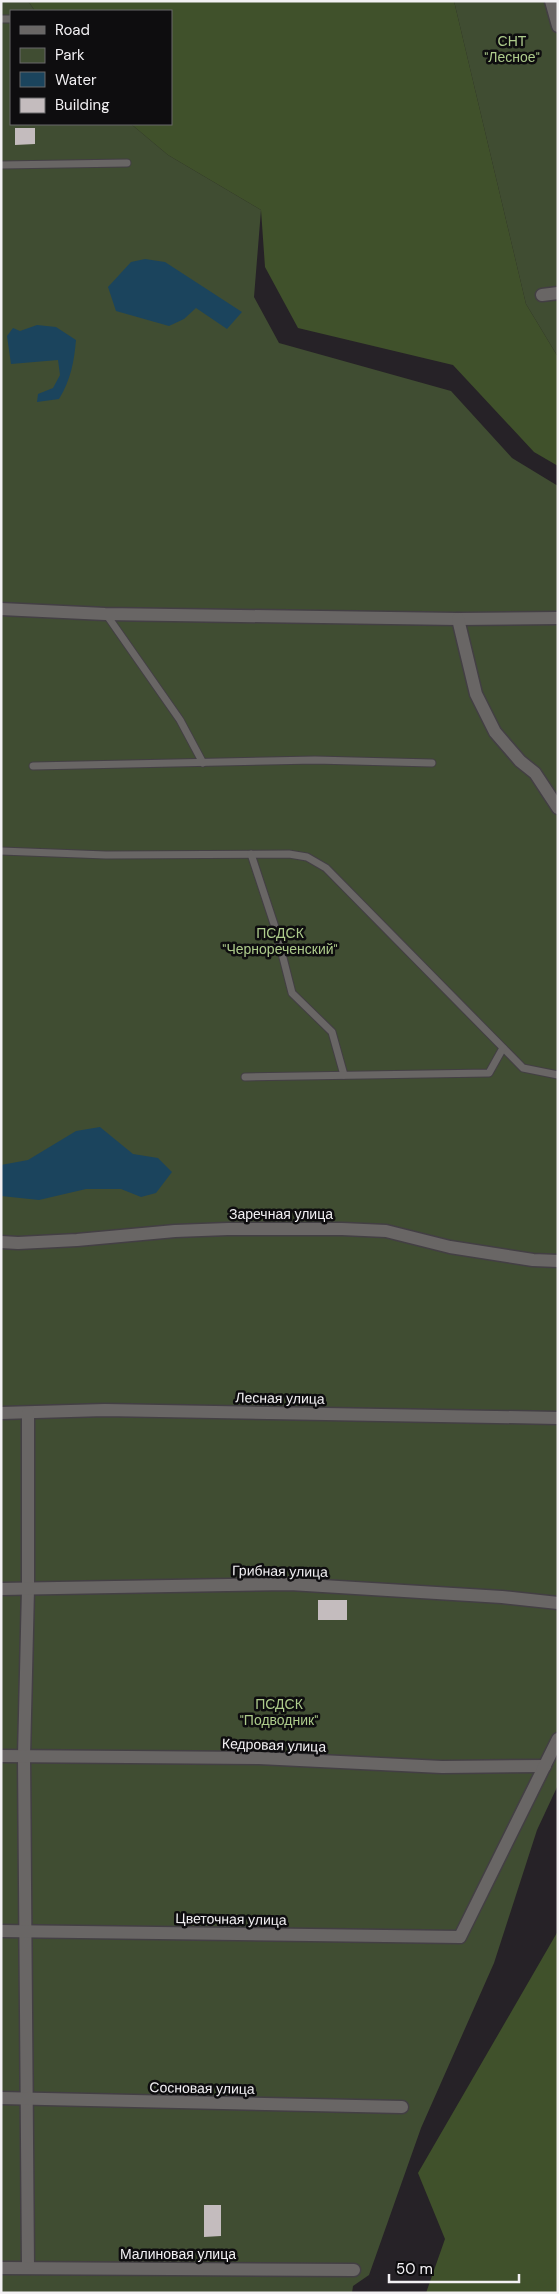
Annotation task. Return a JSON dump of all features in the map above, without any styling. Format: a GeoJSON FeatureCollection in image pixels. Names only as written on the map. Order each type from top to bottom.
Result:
{"type":"FeatureCollection","features":[{"type":"Feature","properties":{"kind":"street"},"geometry":{"type":"LineString","coordinates":[[551,1],[558,26]]}},
{"type":"Feature","properties":{"kind":"street"},"geometry":{"type":"LineString","coordinates":[[542,295],[558,293]]}},
{"type":"Feature","properties":{"kind":"street"},"geometry":{"type":"LineString","coordinates":[[1,609],[106,614],[458,619],[558,618]]}},
{"type":"Feature","properties":{"kind":"street"},"geometry":{"type":"LineString","coordinates":[[458,619],[476,694],[494,732],[520,761],[535,773],[558,808]]}},
{"type":"Feature","properties":{"kind":"street","name":"Заречная улица"},"geometry":{"type":"LineString","coordinates":[[1,1242],[77,1240],[175,1231],[342,1229],[386,1231],[450,1246],[533,1260],[558,1261]]}},
{"type":"Feature","properties":{"kind":"street","name":"Лесная улица"},"geometry":{"type":"LineString","coordinates":[[1,1413],[104,1410],[558,1418]]}},
{"type":"Feature","properties":{"kind":"street"},"geometry":{"type":"LineString","coordinates":[[28,1413],[28,1589],[24,1756],[28,2267]]}},
{"type":"Feature","properties":{"kind":"street","name":"Грибная улица"},"geometry":{"type":"LineString","coordinates":[[1,1589],[290,1584],[502,1597],[558,1603]]}},
{"type":"Feature","properties":{"kind":"street"},"geometry":{"type":"LineString","coordinates":[[545,1766],[558,1739]]}},
{"type":"Feature","properties":{"kind":"street","name":"Кедровая улица"},"geometry":{"type":"LineString","coordinates":[[1,1756],[259,1758],[442,1767],[545,1766]]}},
{"type":"Feature","properties":{"kind":"street","name":"Цветочная улица"},"geometry":{"type":"LineString","coordinates":[[1,1931],[460,1937],[545,1766]]}},
{"type":"Feature","properties":{"kind":"street","name":"Сосновая улица"},"geometry":{"type":"LineString","coordinates":[[1,2098],[402,2108]]}},
{"type":"Feature","properties":{"kind":"street","name":"Малиновая улица"},"geometry":{"type":"LineString","coordinates":[[1,2268],[354,2270]]}},
{"type":"Feature","properties":{"kind":"lane"},"geometry":{"type":"LineString","coordinates":[[1,165],[127,164]]}},
{"type":"Feature","properties":{"kind":"lane"},"geometry":{"type":"LineString","coordinates":[[106,614],[180,720],[203,762]]}},
{"type":"Feature","properties":{"kind":"lane"},"geometry":{"type":"LineString","coordinates":[[33,766],[315,760],[432,762]]}},
{"type":"Feature","properties":{"kind":"lane"},"geometry":{"type":"LineString","coordinates":[[1,850],[106,855],[289,854],[307,857],[326,868],[523,1068],[558,1075]]}},
{"type":"Feature","properties":{"kind":"lane"},"geometry":{"type":"LineString","coordinates":[[251,854],[276,930],[292,994],[332,1032],[344,1075]]}},
{"type":"Feature","properties":{"kind":"lane"},"geometry":{"type":"LineString","coordinates":[[245,1077],[489,1073],[503,1048]]}},
{"type":"Feature","properties":{"kind":"green space"},"geometry":{"type":"Polygon","coordinates":[[[1,1],[28,1],[34,10],[10,10],[10,125],[132,125],[168,155],[261,210],[254,297],[279,343],[451,391],[512,458],[558,486],[558,1785],[537,1830],[494,1963],[421,2128],[369,2275],[353,2286],[352,2293],[1,2293],[1,1]]]}},
{"type":"Feature","properties":{"kind":"green space"},"geometry":{"type":"Polygon","coordinates":[[[28,1],[454,1],[526,304],[558,357],[558,466],[534,452],[453,365],[298,328],[265,267],[261,210],[168,155],[132,125],[172,125],[172,10],[34,10],[28,1]]]}},
{"type":"Feature","properties":{"kind":"green space","name":"СНТ \"Лесное\""},"geometry":{"type":"Polygon","coordinates":[[[454,1],[558,1],[558,357],[526,304],[454,1]]]}},
{"type":"Feature","properties":{"kind":"green space"},"geometry":{"type":"Polygon","coordinates":[[[558,1931],[558,2293],[426,2293],[445,2239],[418,2173],[558,1931]]]}},
{"type":"Feature","properties":{"kind":"water"},"geometry":{"type":"Polygon","coordinates":[[[145,259],[165,262],[242,312],[227,329],[196,308],[184,319],[169,326],[116,311],[108,287],[131,262],[145,259]]]}},
{"type":"Feature","properties":{"kind":"water"},"geometry":{"type":"Polygon","coordinates":[[[37,325],[56,327],[76,340],[71,370],[59,399],[37,402],[38,394],[53,388],[60,375],[58,360],[11,364],[7,336],[13,328],[20,331],[37,325]]]}},
{"type":"Feature","properties":{"kind":"water"},"geometry":{"type":"Polygon","coordinates":[[[100,1127],[133,1154],[158,1158],[172,1172],[156,1193],[141,1197],[121,1189],[86,1189],[39,1200],[1,1196],[1,1165],[28,1160],[76,1131],[100,1127]]]}},
{"type":"Feature","properties":{"kind":"building"},"geometry":{"type":"Polygon","coordinates":[[[15,128],[35,128],[35,144],[15,145],[15,128]]]}},
{"type":"Feature","properties":{"kind":"building"},"geometry":{"type":"Polygon","coordinates":[[[318,1600],[347,1600],[347,1620],[318,1620],[318,1600]]]}},
{"type":"Feature","properties":{"kind":"building"},"geometry":{"type":"Polygon","coordinates":[[[204,2205],[221,2205],[221,2236],[204,2237],[204,2205]]]}},
{"type":"Feature","properties":{"kind":"park label","name":"ПСДСК \"Чернореченский\""},"geometry":{"type":"Point","coordinates":[280,942]}},
{"type":"Feature","properties":{"kind":"park label","name":"ПСДСК \"Подводник\""},"geometry":{"type":"Point","coordinates":[279,1712]}}]}
